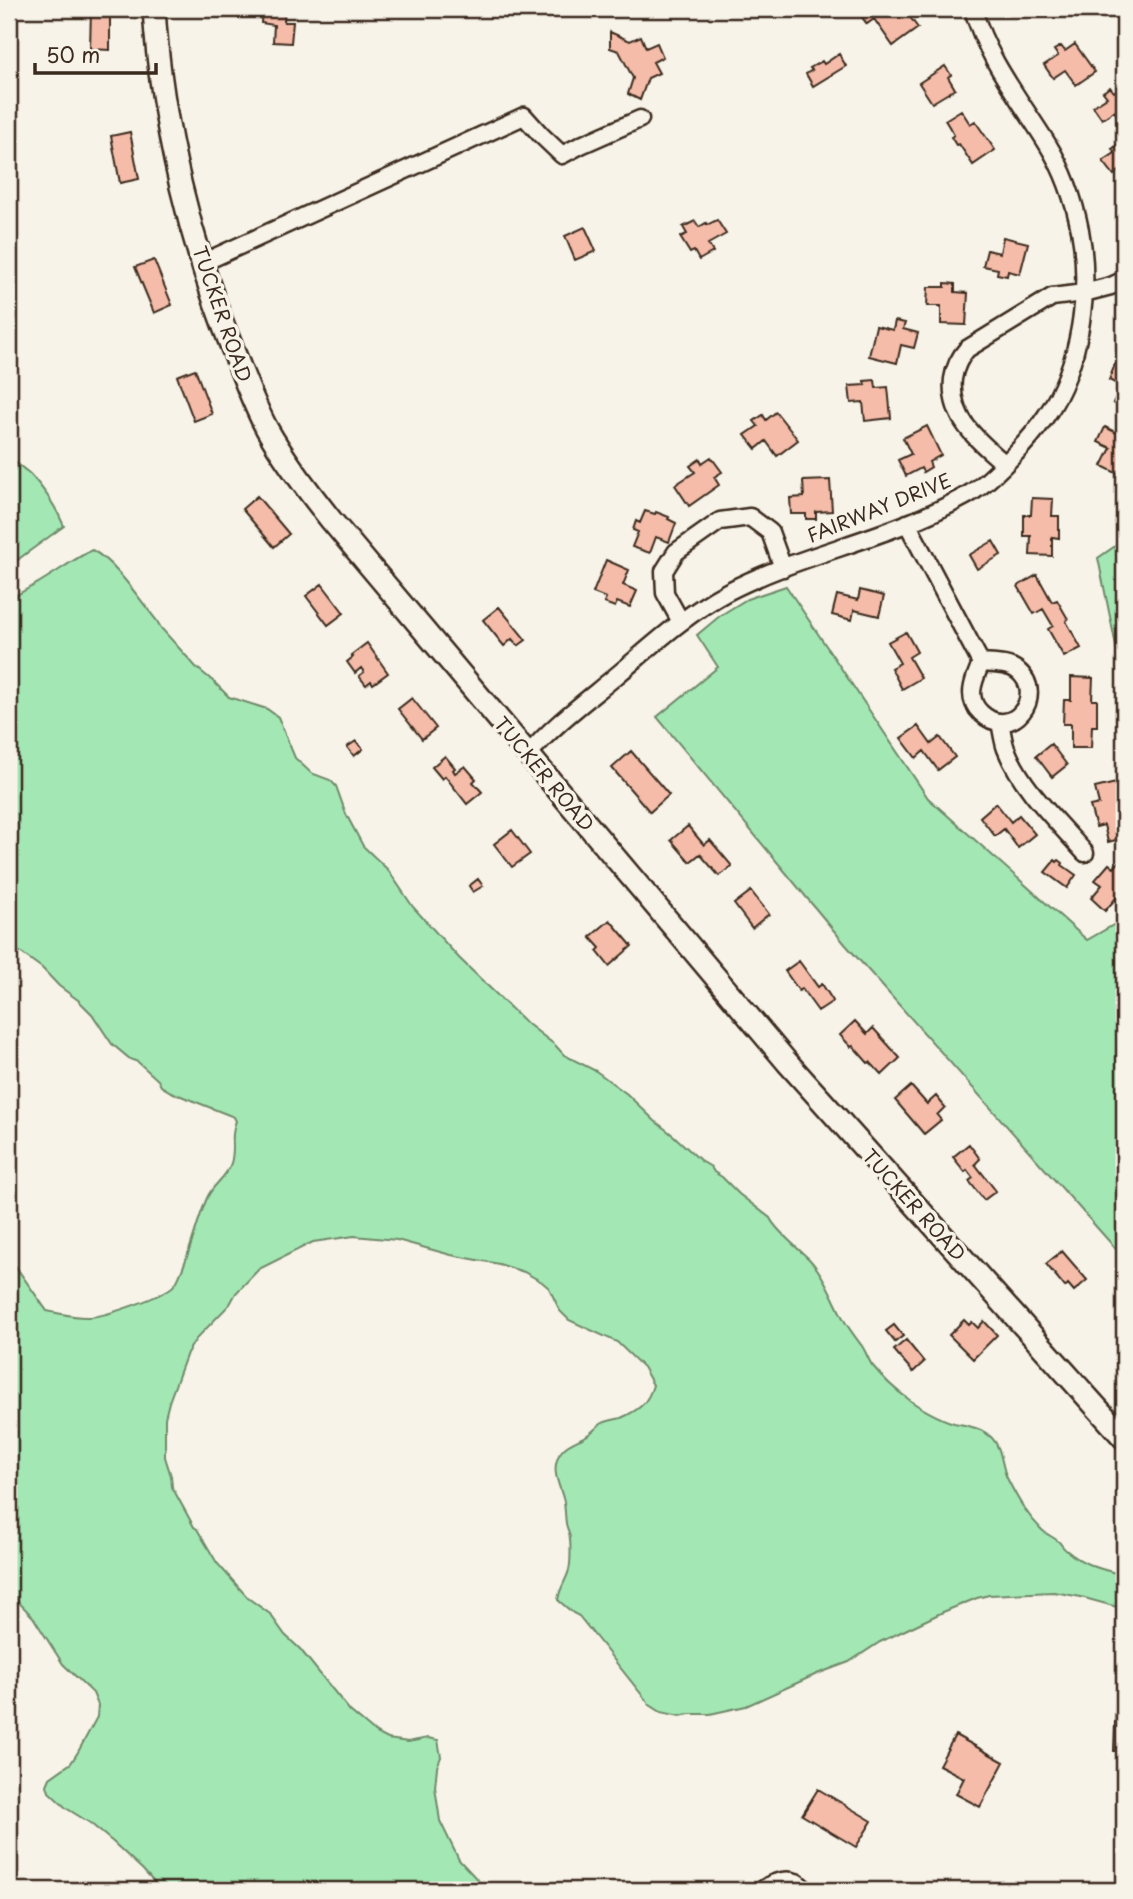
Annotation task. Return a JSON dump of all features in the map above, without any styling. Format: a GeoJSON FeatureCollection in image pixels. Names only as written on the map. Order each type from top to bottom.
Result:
{"type":"FeatureCollection","features":[{"type":"Feature","properties":{"kind":"main road","name":"TUCKER ROAD"},"geometry":{"type":"LineString","coordinates":[[153,9],[167,115],[186,205],[202,263],[248,390],[267,429],[289,464],[331,520],[801,1079],[1124,1438]]}},
{"type":"Feature","properties":{"kind":"street","name":"FAIRWAY DRIVE"},"geometry":{"type":"LineString","coordinates":[[528,755],[564,719],[681,622],[727,592],[783,568],[907,523],[964,498],[1005,464],[1048,415],[1073,357],[1084,293],[1080,228],[1063,173],[993,57],[973,9]]}},
{"type":"Feature","properties":{"kind":"street"},"geometry":{"type":"LineString","coordinates":[[202,263],[524,116],[562,155],[640,120]]}},
{"type":"Feature","properties":{"kind":"street"},"geometry":{"type":"LineString","coordinates":[[1005,464],[974,436],[957,411],[953,383],[960,357],[967,349],[1052,297],[1084,293],[1124,280]]}},
{"type":"Feature","properties":{"kind":"street"},"geometry":{"type":"LineString","coordinates":[[681,622],[665,593],[664,571],[676,552],[720,521],[750,517],[770,532],[783,568]]}},
{"type":"Feature","properties":{"kind":"street"},"geometry":{"type":"LineString","coordinates":[[907,523],[981,663]]}},
{"type":"Feature","properties":{"kind":"street"},"geometry":{"type":"LineString","coordinates":[[981,663],[1003,665],[1017,670],[1024,678],[1028,689],[1027,705],[1022,715],[1000,722],[987,719],[977,709],[972,696],[972,684],[981,663]]}},
{"type":"Feature","properties":{"kind":"street"},"geometry":{"type":"LineString","coordinates":[[1000,722],[1004,746],[1017,770],[1046,809],[1085,853]]}},
{"type":"Feature","properties":{"kind":"street"},"geometry":{"type":"LineString","coordinates":[[763,1890],[781,1881],[796,1882],[806,1890]]}},
{"type":"Feature","properties":{"kind":"green space"},"geometry":{"type":"Polygon","coordinates":[[[9,455],[40,486],[64,526],[9,568],[9,455]]]}},
{"type":"Feature","properties":{"kind":"green space"},"geometry":{"type":"Polygon","coordinates":[[[1124,540],[1124,685],[1098,558],[1124,540]]]}},
{"type":"Feature","properties":{"kind":"green space"},"geometry":{"type":"Polygon","coordinates":[[[92,550],[118,572],[161,628],[196,667],[229,697],[267,709],[278,717],[295,758],[311,773],[330,780],[336,786],[346,814],[363,846],[388,870],[413,907],[459,958],[524,1021],[564,1055],[596,1071],[627,1094],[739,1194],[770,1218],[782,1234],[815,1266],[850,1330],[872,1365],[888,1383],[929,1412],[948,1421],[979,1429],[992,1438],[998,1447],[1005,1473],[1014,1492],[1042,1530],[1079,1560],[1124,1575],[1124,1609],[1054,1592],[989,1595],[943,1612],[880,1642],[849,1662],[746,1706],[710,1714],[680,1716],[661,1712],[650,1705],[579,1616],[558,1600],[569,1570],[571,1552],[564,1502],[556,1476],[557,1460],[564,1448],[601,1424],[621,1418],[642,1405],[653,1385],[643,1367],[617,1342],[569,1320],[560,1311],[549,1288],[524,1272],[397,1240],[354,1236],[313,1242],[259,1269],[196,1339],[187,1353],[165,1418],[165,1457],[172,1487],[217,1563],[248,1598],[270,1614],[350,1711],[376,1733],[388,1739],[408,1742],[428,1738],[438,1740],[441,1757],[435,1787],[440,1821],[459,1860],[487,1890],[161,1890],[113,1842],[66,1808],[49,1792],[47,1785],[50,1778],[71,1763],[97,1717],[98,1705],[93,1693],[63,1664],[33,1617],[9,1592],[9,1257],[47,1311],[85,1317],[98,1316],[135,1305],[169,1289],[176,1283],[182,1270],[207,1198],[229,1168],[236,1121],[234,1117],[161,1086],[138,1062],[112,1044],[92,1014],[78,1000],[59,986],[42,968],[9,944],[9,601],[92,550]]]}},
{"type":"Feature","properties":{"kind":"green space"},"geometry":{"type":"Polygon","coordinates":[[[786,586],[928,798],[1087,940],[1124,919],[1124,1258],[845,944],[657,717],[718,667],[697,635],[721,615],[747,599],[786,586]]]}},
{"type":"Feature","properties":{"kind":"building"},"geometry":{"type":"Polygon","coordinates":[[[91,9],[110,9],[110,50],[90,49],[91,9]]]}},
{"type":"Feature","properties":{"kind":"building"},"geometry":{"type":"Polygon","coordinates":[[[262,9],[285,9],[284,22],[293,22],[291,43],[273,42],[274,25],[261,23],[262,9]]]}},
{"type":"Feature","properties":{"kind":"building"},"geometry":{"type":"Polygon","coordinates":[[[856,9],[904,9],[918,28],[893,46],[874,19],[867,24],[856,9]]]}},
{"type":"Feature","properties":{"kind":"building"},"geometry":{"type":"Polygon","coordinates":[[[610,32],[630,41],[641,36],[646,48],[657,43],[663,57],[653,62],[659,73],[648,78],[640,100],[628,94],[633,78],[619,51],[610,48],[610,32]]]}},
{"type":"Feature","properties":{"kind":"building"},"geometry":{"type":"Polygon","coordinates":[[[1075,44],[1095,72],[1076,85],[1065,70],[1053,78],[1044,65],[1058,56],[1054,50],[1061,46],[1065,51],[1075,44]]]}},
{"type":"Feature","properties":{"kind":"building"},"geometry":{"type":"Polygon","coordinates":[[[839,54],[846,66],[813,86],[806,74],[812,70],[810,68],[822,61],[824,64],[839,54]]]}},
{"type":"Feature","properties":{"kind":"building"},"geometry":{"type":"Polygon","coordinates":[[[945,66],[955,89],[932,103],[919,83],[945,66]]]}},
{"type":"Feature","properties":{"kind":"building"},"geometry":{"type":"Polygon","coordinates":[[[1124,85],[1124,125],[1114,111],[1102,119],[1093,106],[1107,97],[1103,92],[1110,87],[1114,92],[1124,85]]]}},
{"type":"Feature","properties":{"kind":"building"},"geometry":{"type":"Polygon","coordinates":[[[961,110],[970,124],[975,121],[995,150],[973,165],[951,137],[954,135],[945,120],[961,110]]]}},
{"type":"Feature","properties":{"kind":"building"},"geometry":{"type":"Polygon","coordinates":[[[130,132],[139,179],[120,183],[111,136],[130,132]]]}},
{"type":"Feature","properties":{"kind":"building"},"geometry":{"type":"Polygon","coordinates":[[[1122,142],[1124,170],[1123,168],[1114,175],[1103,161],[1115,153],[1112,149],[1122,142]]]}},
{"type":"Feature","properties":{"kind":"building"},"geometry":{"type":"Polygon","coordinates":[[[717,220],[726,234],[708,244],[713,252],[699,260],[694,251],[690,253],[680,237],[687,234],[683,227],[695,221],[699,227],[717,220]]]}},
{"type":"Feature","properties":{"kind":"building"},"geometry":{"type":"Polygon","coordinates":[[[585,227],[596,251],[575,260],[565,236],[585,227]]]}},
{"type":"Feature","properties":{"kind":"building"},"geometry":{"type":"Polygon","coordinates":[[[1003,237],[1028,243],[1020,274],[1008,271],[1007,276],[997,274],[998,269],[983,266],[987,250],[1000,253],[1003,237]]]}},
{"type":"Feature","properties":{"kind":"building"},"geometry":{"type":"Polygon","coordinates":[[[154,260],[172,305],[154,313],[135,267],[154,260]]]}},
{"type":"Feature","properties":{"kind":"building"},"geometry":{"type":"Polygon","coordinates":[[[945,283],[955,284],[955,292],[968,293],[966,325],[941,324],[941,306],[927,306],[928,287],[945,287],[945,283]]]}},
{"type":"Feature","properties":{"kind":"building"},"geometry":{"type":"Polygon","coordinates":[[[895,321],[905,323],[903,329],[918,333],[914,348],[901,345],[897,363],[869,356],[876,326],[893,330],[895,321]]]}},
{"type":"Feature","properties":{"kind":"building"},"geometry":{"type":"Polygon","coordinates":[[[1115,364],[1124,368],[1124,408],[1113,403],[1121,386],[1109,380],[1115,364]]]}},
{"type":"Feature","properties":{"kind":"building"},"geometry":{"type":"Polygon","coordinates":[[[195,369],[212,414],[194,421],[177,376],[195,369]]]}},
{"type":"Feature","properties":{"kind":"building"},"geometry":{"type":"Polygon","coordinates":[[[875,380],[876,388],[888,387],[891,418],[865,421],[863,402],[851,403],[849,386],[865,385],[864,381],[875,380]]]}},
{"type":"Feature","properties":{"kind":"building"},"geometry":{"type":"Polygon","coordinates":[[[776,412],[798,440],[777,456],[766,441],[756,449],[745,435],[758,426],[754,421],[763,415],[766,420],[776,412]]]}},
{"type":"Feature","properties":{"kind":"building"},"geometry":{"type":"Polygon","coordinates":[[[927,426],[941,455],[929,462],[931,467],[923,472],[921,468],[906,476],[898,460],[911,454],[903,438],[927,426]]]}},
{"type":"Feature","properties":{"kind":"building"},"geometry":{"type":"Polygon","coordinates":[[[1105,427],[1121,435],[1124,433],[1124,477],[1102,466],[1111,448],[1098,442],[1105,427]]]}},
{"type":"Feature","properties":{"kind":"building"},"geometry":{"type":"Polygon","coordinates":[[[711,457],[722,472],[714,477],[719,485],[689,506],[675,485],[695,472],[690,466],[700,459],[702,463],[711,457]]]}},
{"type":"Feature","properties":{"kind":"building"},"geometry":{"type":"Polygon","coordinates":[[[830,480],[832,511],[816,512],[816,519],[806,519],[806,514],[791,514],[790,498],[804,497],[803,481],[830,480]]]}},
{"type":"Feature","properties":{"kind":"building"},"geometry":{"type":"Polygon","coordinates":[[[257,496],[289,534],[274,547],[242,509],[257,496]]]}},
{"type":"Feature","properties":{"kind":"building"},"geometry":{"type":"Polygon","coordinates":[[[1032,498],[1053,499],[1052,516],[1059,516],[1059,538],[1052,537],[1052,556],[1030,555],[1031,536],[1024,536],[1024,515],[1031,515],[1032,498]]]}},
{"type":"Feature","properties":{"kind":"building"},"geometry":{"type":"Polygon","coordinates":[[[645,511],[669,517],[668,519],[676,523],[669,542],[656,537],[650,553],[632,547],[638,532],[633,530],[636,521],[640,523],[645,511]]]}},
{"type":"Feature","properties":{"kind":"building"},"geometry":{"type":"Polygon","coordinates":[[[993,541],[1001,555],[977,569],[969,555],[993,541]]]}},
{"type":"Feature","properties":{"kind":"building"},"geometry":{"type":"Polygon","coordinates":[[[606,560],[629,570],[623,585],[637,591],[630,607],[617,602],[615,607],[604,603],[606,598],[593,593],[606,560]]]}},
{"type":"Feature","properties":{"kind":"building"},"geometry":{"type":"Polygon","coordinates":[[[1037,575],[1052,602],[1057,600],[1081,648],[1064,657],[1048,629],[1053,626],[1043,609],[1034,614],[1018,586],[1037,575]]]}},
{"type":"Feature","properties":{"kind":"building"},"geometry":{"type":"Polygon","coordinates":[[[322,584],[344,613],[328,625],[306,596],[322,584]]]}},
{"type":"Feature","properties":{"kind":"building"},"geometry":{"type":"Polygon","coordinates":[[[860,590],[884,596],[879,616],[854,610],[852,620],[832,615],[837,595],[858,600],[860,590]]]}},
{"type":"Feature","properties":{"kind":"building"},"geometry":{"type":"Polygon","coordinates":[[[499,607],[526,640],[518,646],[512,639],[504,646],[483,620],[499,607]]]}},
{"type":"Feature","properties":{"kind":"building"},"geometry":{"type":"Polygon","coordinates":[[[906,632],[917,652],[909,657],[921,678],[902,689],[891,668],[900,663],[888,642],[906,632]]]}},
{"type":"Feature","properties":{"kind":"building"},"geometry":{"type":"Polygon","coordinates":[[[367,643],[388,673],[373,684],[371,681],[366,685],[359,676],[364,672],[361,668],[355,673],[347,662],[353,657],[351,655],[367,643]]]}},
{"type":"Feature","properties":{"kind":"building"},"geometry":{"type":"Polygon","coordinates":[[[1071,677],[1093,678],[1092,700],[1097,700],[1097,726],[1092,726],[1091,748],[1071,748],[1071,724],[1063,724],[1064,700],[1071,700],[1071,677]]]}},
{"type":"Feature","properties":{"kind":"building"},"geometry":{"type":"Polygon","coordinates":[[[412,698],[436,728],[422,739],[398,709],[412,698]]]}},
{"type":"Feature","properties":{"kind":"building"},"geometry":{"type":"Polygon","coordinates":[[[918,726],[931,744],[940,737],[955,757],[938,770],[924,751],[916,758],[901,738],[918,726]]]}},
{"type":"Feature","properties":{"kind":"building"},"geometry":{"type":"Polygon","coordinates":[[[356,741],[363,749],[354,756],[347,747],[356,741]]]}},
{"type":"Feature","properties":{"kind":"building"},"geometry":{"type":"Polygon","coordinates":[[[1051,744],[1067,765],[1052,777],[1036,756],[1051,744]]]}},
{"type":"Feature","properties":{"kind":"building"},"geometry":{"type":"Polygon","coordinates":[[[631,751],[669,795],[650,812],[612,768],[631,751]]]}},
{"type":"Feature","properties":{"kind":"building"},"geometry":{"type":"Polygon","coordinates":[[[445,756],[455,768],[455,773],[465,766],[482,792],[467,804],[445,776],[442,779],[432,767],[445,756]]]}},
{"type":"Feature","properties":{"kind":"building"},"geometry":{"type":"Polygon","coordinates":[[[1116,783],[1120,799],[1124,798],[1124,838],[1108,842],[1104,825],[1096,827],[1090,806],[1099,804],[1095,788],[1116,783]]]}},
{"type":"Feature","properties":{"kind":"building"},"geometry":{"type":"Polygon","coordinates":[[[996,803],[1011,822],[1019,815],[1035,834],[1018,848],[1004,829],[995,836],[980,817],[996,803]]]}},
{"type":"Feature","properties":{"kind":"building"},"geometry":{"type":"Polygon","coordinates":[[[688,826],[704,845],[710,840],[732,866],[719,876],[700,854],[690,862],[671,840],[688,826]]]}},
{"type":"Feature","properties":{"kind":"building"},"geometry":{"type":"Polygon","coordinates":[[[512,830],[530,854],[512,867],[494,844],[512,830]]]}},
{"type":"Feature","properties":{"kind":"building"},"geometry":{"type":"Polygon","coordinates":[[[1124,856],[1124,901],[1117,897],[1105,911],[1091,898],[1102,885],[1095,880],[1109,864],[1114,868],[1124,856]]]}},
{"type":"Feature","properties":{"kind":"building"},"geometry":{"type":"Polygon","coordinates":[[[1055,860],[1059,860],[1076,875],[1067,888],[1045,872],[1055,860]]]}},
{"type":"Feature","properties":{"kind":"building"},"geometry":{"type":"Polygon","coordinates":[[[478,879],[483,886],[473,892],[469,886],[478,879]]]}},
{"type":"Feature","properties":{"kind":"building"},"geometry":{"type":"Polygon","coordinates":[[[751,891],[769,914],[752,928],[734,904],[751,891]]]}},
{"type":"Feature","properties":{"kind":"building"},"geometry":{"type":"Polygon","coordinates":[[[610,920],[632,946],[609,966],[597,951],[600,948],[590,937],[610,920]]]}},
{"type":"Feature","properties":{"kind":"building"},"geometry":{"type":"Polygon","coordinates":[[[799,961],[818,987],[822,984],[833,1001],[818,1011],[785,971],[799,961]]]}},
{"type":"Feature","properties":{"kind":"building"},"geometry":{"type":"Polygon","coordinates":[[[855,1021],[867,1034],[873,1028],[900,1058],[882,1075],[840,1035],[855,1021]]]}},
{"type":"Feature","properties":{"kind":"building"},"geometry":{"type":"Polygon","coordinates":[[[911,1086],[927,1104],[936,1096],[945,1107],[937,1115],[941,1120],[924,1134],[895,1100],[911,1086]]]}},
{"type":"Feature","properties":{"kind":"building"},"geometry":{"type":"Polygon","coordinates":[[[969,1144],[980,1159],[975,1164],[996,1191],[984,1200],[969,1181],[973,1178],[953,1157],[969,1144]]]}},
{"type":"Feature","properties":{"kind":"building"},"geometry":{"type":"Polygon","coordinates":[[[1062,1251],[1087,1280],[1074,1291],[1068,1284],[1065,1287],[1046,1264],[1062,1251]]]}},
{"type":"Feature","properties":{"kind":"building"},"geometry":{"type":"Polygon","coordinates":[[[964,1320],[969,1325],[972,1322],[978,1328],[984,1321],[997,1335],[973,1359],[949,1335],[964,1320]]]}},
{"type":"Feature","properties":{"kind":"building"},"geometry":{"type":"Polygon","coordinates":[[[894,1325],[903,1336],[895,1342],[886,1331],[894,1325]]]}},
{"type":"Feature","properties":{"kind":"building"},"geometry":{"type":"Polygon","coordinates":[[[906,1340],[924,1362],[913,1372],[894,1350],[906,1340]]]}},
{"type":"Feature","properties":{"kind":"building"},"geometry":{"type":"Polygon","coordinates":[[[1116,1696],[1124,1696],[1124,1751],[1114,1751],[1116,1696]]]}},
{"type":"Feature","properties":{"kind":"building"},"geometry":{"type":"Polygon","coordinates":[[[955,1735],[1004,1762],[980,1807],[956,1794],[964,1778],[939,1765],[955,1735]]]}},
{"type":"Feature","properties":{"kind":"building"},"geometry":{"type":"Polygon","coordinates":[[[818,1789],[872,1821],[856,1847],[802,1815],[818,1789]]]}}]}
